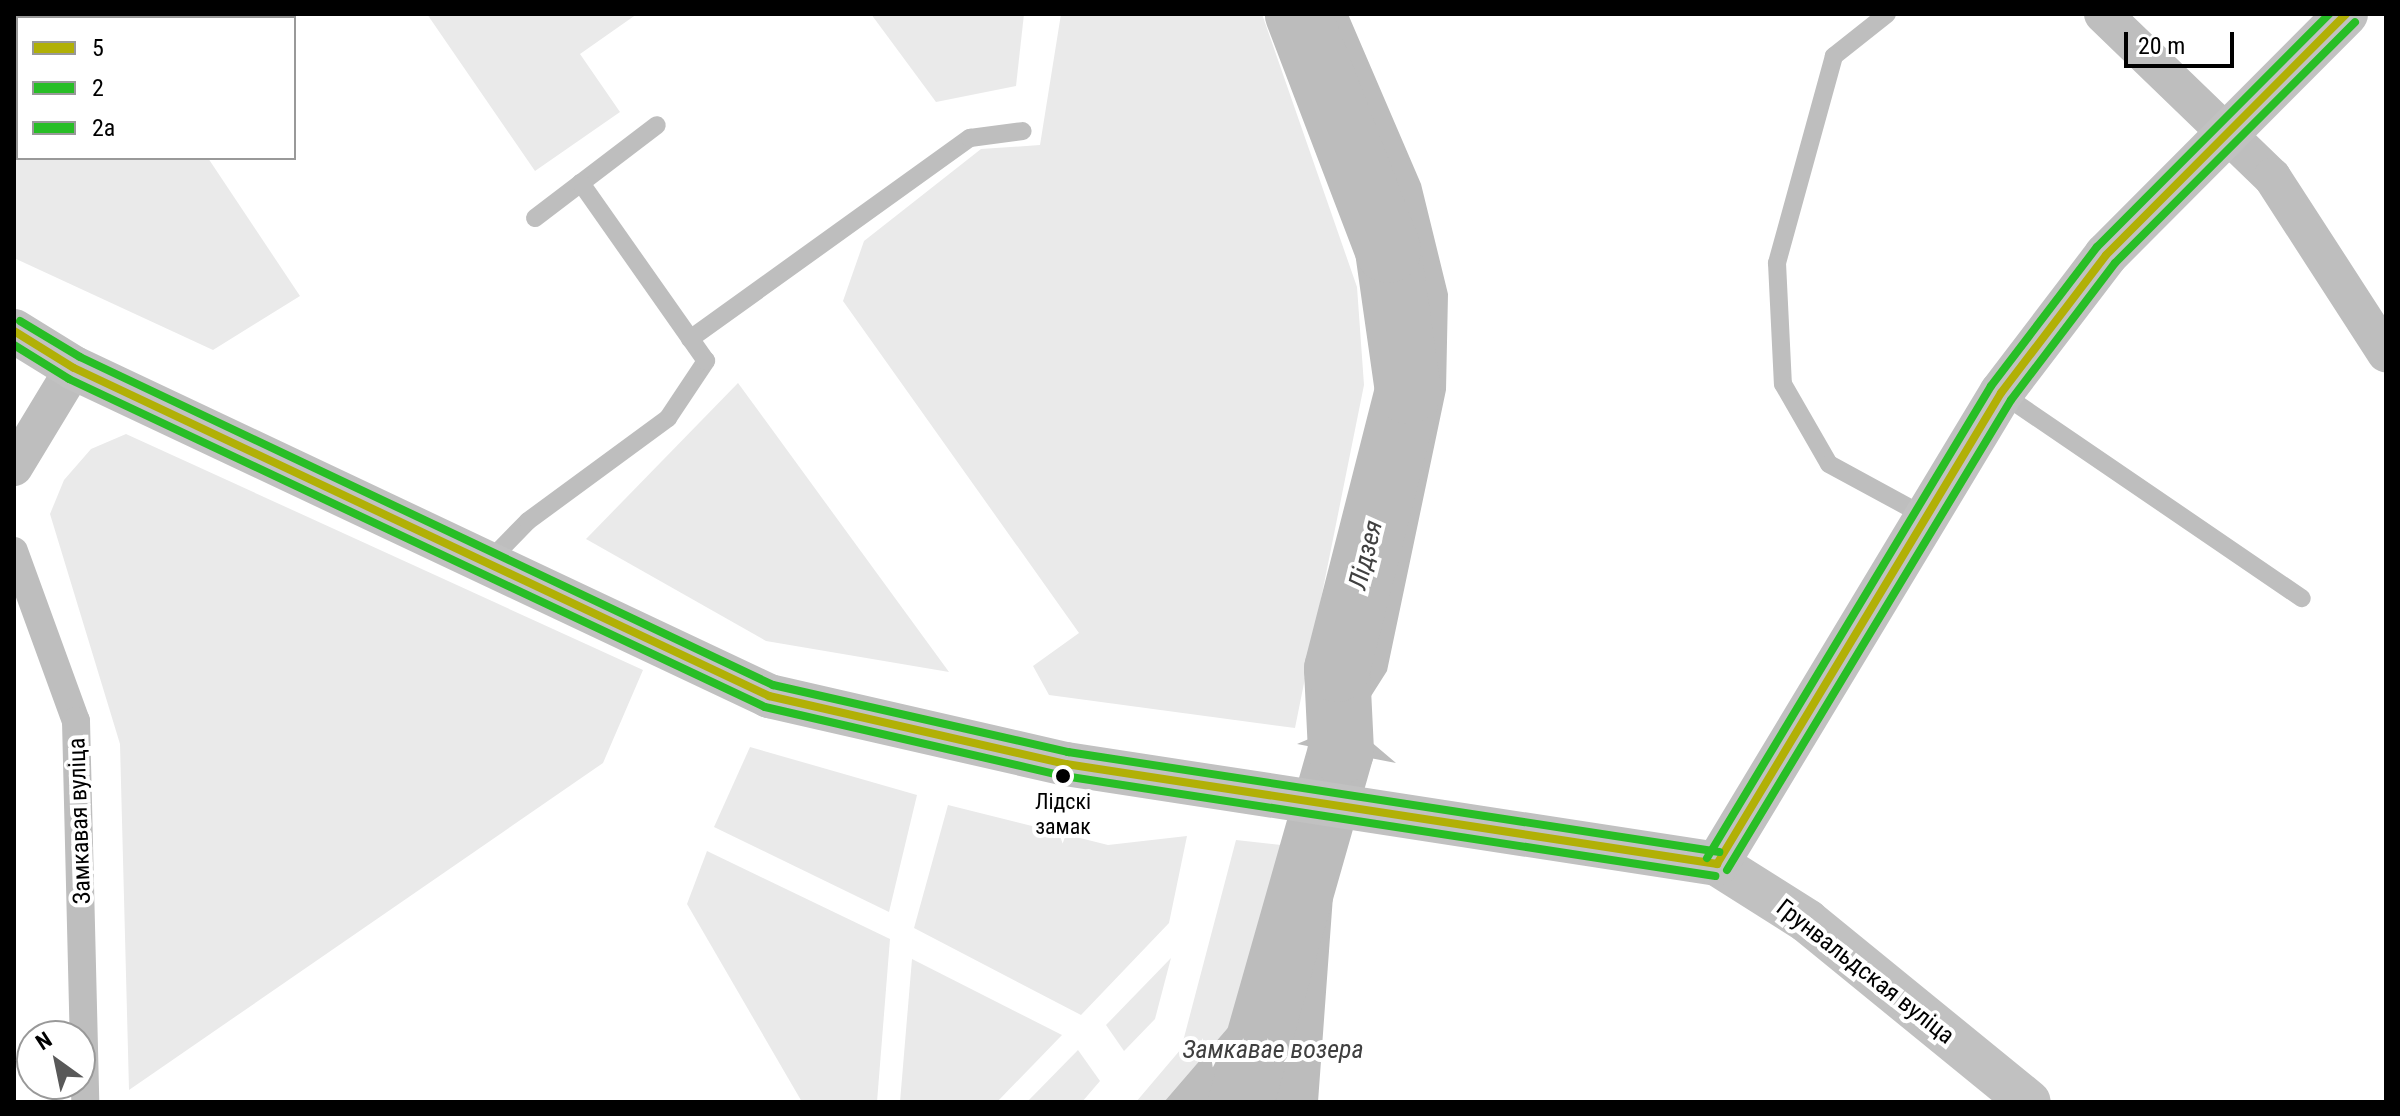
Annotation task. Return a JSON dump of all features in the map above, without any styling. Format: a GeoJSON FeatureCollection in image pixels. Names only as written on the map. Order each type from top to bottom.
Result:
{"type":"FeatureCollection","features":[{"type":"Feature","properties":{"kind":"main road"},"geometry":{"type":"LineString","coordinates":[[1717,864],[1923,515],[2001,393],[2106,255],[2346,14]]}},
{"type":"Feature","properties":{"kind":"main road","name":"Грунвальдская вуліца"},"geometry":{"type":"LineString","coordinates":[[14,331],[74,368],[769,696],[1066,764],[1354,812],[1717,864],[1807,921],[2029,1102]]}},
{"type":"Feature","properties":{"kind":"street"},"geometry":{"type":"LineString","coordinates":[[2103,14],[2229,132],[2272,177],[2386,353]]}},
{"type":"Feature","properties":{"kind":"street"},"geometry":{"type":"LineString","coordinates":[[14,467],[74,368]]}},
{"type":"Feature","properties":{"kind":"street","name":"Замкавая вуліца"},"geometry":{"type":"LineString","coordinates":[[14,551],[76,721],[85,1102]]}},
{"type":"Feature","properties":{"kind":"lane"},"geometry":{"type":"LineString","coordinates":[[1887,14],[1834,56],[1777,263],[1783,384],[1829,464],[1923,515]]}},
{"type":"Feature","properties":{"kind":"lane"},"geometry":{"type":"LineString","coordinates":[[535,218],[657,125]]}},
{"type":"Feature","properties":{"kind":"lane"},"geometry":{"type":"LineString","coordinates":[[690,339],[970,138],[1023,131]]}},
{"type":"Feature","properties":{"kind":"lane"},"geometry":{"type":"LineString","coordinates":[[488,562],[528,521],[668,418],[706,361],[581,183]]}},
{"type":"Feature","properties":{"kind":"lane"},"geometry":{"type":"LineString","coordinates":[[2001,393],[2302,598]]}},
{"type":"Feature","properties":{"kind":"shaded area"},"geometry":{"type":"Polygon","coordinates":[[[427,14],[637,14],[580,54],[620,112],[535,171],[427,14]]]}},
{"type":"Feature","properties":{"kind":"shaded area"},"geometry":{"type":"Polygon","coordinates":[[[871,14],[1024,14],[1016,86],[936,102],[871,14]]]}},
{"type":"Feature","properties":{"kind":"shaded area"},"geometry":{"type":"Polygon","coordinates":[[[1061,14],[1262,14],[1357,287],[1364,385],[1295,728],[1049,695],[1033,666],[1079,633],[843,301],[864,241],[981,149],[1040,145],[1061,14]]]}},
{"type":"Feature","properties":{"kind":"shaded area"},"geometry":{"type":"Polygon","coordinates":[[[16,154],[16,160],[209,160],[300,296],[213,350],[14,258],[16,154]]]}},
{"type":"Feature","properties":{"kind":"shaded area"},"geometry":{"type":"Polygon","coordinates":[[[738,383],[949,672],[766,641],[586,539],[738,383]]]}},
{"type":"Feature","properties":{"kind":"shaded area"},"geometry":{"type":"Polygon","coordinates":[[[126,434],[643,670],[603,763],[129,1090],[120,744],[50,514],[64,480],[91,449],[126,434]]]}},
{"type":"Feature","properties":{"kind":"shaded area"},"geometry":{"type":"Polygon","coordinates":[[[750,747],[917,795],[889,912],[714,827],[750,747]]]}},
{"type":"Feature","properties":{"kind":"shaded area"},"geometry":{"type":"Polygon","coordinates":[[[948,805],[1108,845],[1187,836],[1169,923],[1081,1015],[914,928],[948,805]]]}},
{"type":"Feature","properties":{"kind":"shaded area"},"geometry":{"type":"Polygon","coordinates":[[[1236,840],[1290,846],[1279,909],[1232,1023],[1164,1102],[1136,1102],[1181,1049],[1236,840]]]}},
{"type":"Feature","properties":{"kind":"shaded area"},"geometry":{"type":"Polygon","coordinates":[[[707,851],[890,939],[877,1102],[802,1102],[687,904],[707,851]]]}},
{"type":"Feature","properties":{"kind":"shaded area"},"geometry":{"type":"Polygon","coordinates":[[[1171,958],[1155,1019],[1124,1051],[1106,1025],[1171,958]]]}},
{"type":"Feature","properties":{"kind":"shaded area"},"geometry":{"type":"Polygon","coordinates":[[[912,959],[1062,1035],[997,1102],[900,1102],[912,959]]]}},
{"type":"Feature","properties":{"kind":"shaded area"},"geometry":{"type":"Polygon","coordinates":[[[1078,1050],[1100,1081],[1082,1102],[1027,1102],[1078,1050]]]}},
{"type":"Feature","properties":{"kind":"water"},"geometry":{"type":"Polygon","coordinates":[[[1300,14],[1348,14],[1421,184],[1448,294],[1446,390],[1387,671],[1359,715],[1363,735],[1396,763],[1297,744],[1330,730],[1411,364],[1393,247],[1300,14]]]}},
{"type":"Feature","properties":{"kind":"water","name":"Замкавае возера"},"geometry":{"type":"Polygon","coordinates":[[[1317,841],[1336,855],[1318,1102],[1164,1102],[1232,1023],[1284,924],[1305,852],[1317,841]]]}},
{"type":"Feature","properties":{"kind":"waterway","name":"Лідзея"},"geometry":{"type":"LineString","coordinates":[[1241,1102],[1341,751],[1337,669],[1408,391],[1388,250],[1298,14]]}},
{"type":"Feature","properties":{"kind":"transit line","name":"2а"},"geometry":{"type":"LineString","coordinates":[[1707,858],[1991,386],[2097,247],[2329,14]]}},
{"type":"Feature","properties":{"kind":"transit line","name":"5"},"geometry":{"type":"LineString","coordinates":[[1717,864],[2001,393],[2106,255],[2346,14]]}},
{"type":"Feature","properties":{"kind":"transit line","name":"2"},"geometry":{"type":"LineString","coordinates":[[1727,870],[2011,400],[2115,263],[2355,22]]}},
{"type":"Feature","properties":{"kind":"transit line","name":"2а"},"geometry":{"type":"LineString","coordinates":[[20,321],[80,357],[773,685],[1068,752],[1719,852]]}},
{"type":"Feature","properties":{"kind":"transit line","name":"5"},"geometry":{"type":"LineString","coordinates":[[14,331],[74,368],[769,696],[1066,764],[1717,864]]}},
{"type":"Feature","properties":{"kind":"transit line","name":"2"},"geometry":{"type":"LineString","coordinates":[[14,345],[69,379],[765,707],[1064,776],[1715,876]]}},
{"type":"Feature","properties":{"kind":"place","name":"Лідскі замак"},"geometry":{"type":"Point","coordinates":[1063,776]}}]}
